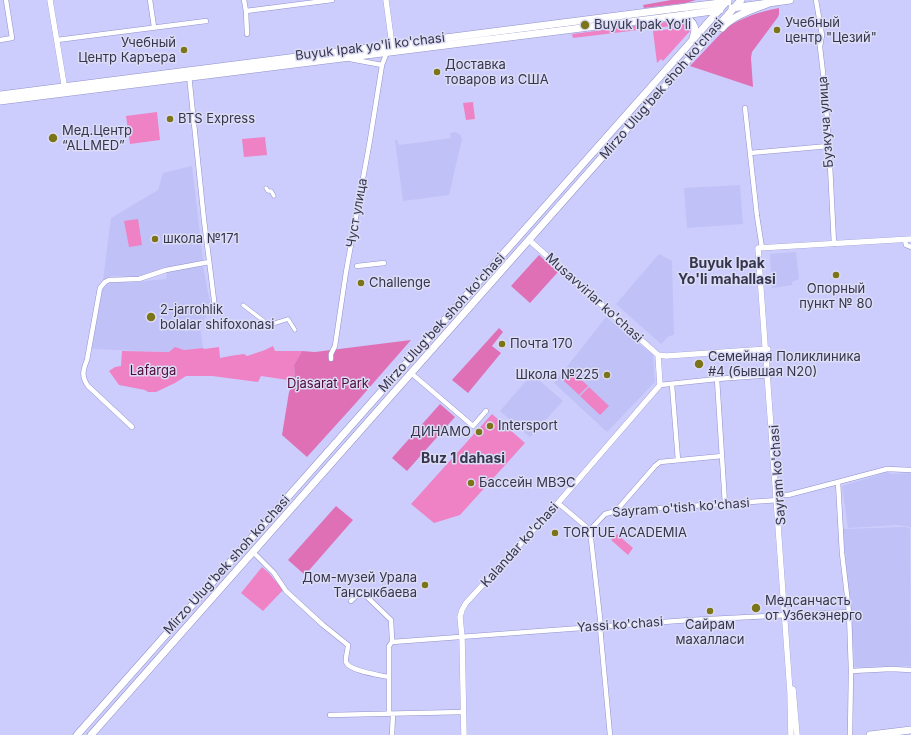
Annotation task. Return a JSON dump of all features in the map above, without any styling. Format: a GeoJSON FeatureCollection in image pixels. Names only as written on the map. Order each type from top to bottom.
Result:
{"type":"FeatureCollection","features":[{"type":"Feature","properties":{"kind":"main road"},"geometry":{"type":"LineString","coordinates":[[687,7],[703,0]]}},
{"type":"Feature","properties":{"kind":"main road","name":"Buyuk Ipak yo'li ko'chasi"},"geometry":{"type":"LineString","coordinates":[[189,73],[342,57],[586,24],[687,7],[740,0]]}},
{"type":"Feature","properties":{"kind":"main road","name":"Mirzo Ulug'bek shoh ko'chasi"},"geometry":{"type":"LineString","coordinates":[[91,735],[740,0]]}},
{"type":"Feature","properties":{"kind":"main road"},"geometry":{"type":"LineString","coordinates":[[669,17],[790,0]]}},
{"type":"Feature","properties":{"kind":"main road","name":"Mirzo Ulug'bek shoh ko'chasi"},"geometry":{"type":"LineString","coordinates":[[77,735],[727,1]]}},
{"type":"Feature","properties":{"kind":"main road"},"geometry":{"type":"LineString","coordinates":[[667,84],[726,23],[772,2]]}},
{"type":"Feature","properties":{"kind":"main road","name":"Buyuk Ipak yo'li ko'chasi"},"geometry":{"type":"LineString","coordinates":[[0,100],[65,89],[189,73],[558,31],[586,24],[669,17]]}},
{"type":"Feature","properties":{"kind":"main road"},"geometry":{"type":"LineString","coordinates":[[669,17],[687,18],[692,23],[695,31],[691,41]]}},
{"type":"Feature","properties":{"kind":"main road","name":"Buyuk Ipak yo'li ko'chasi"},"geometry":{"type":"LineString","coordinates":[[0,94],[65,89]]}},
{"type":"Feature","properties":{"kind":"main road"},"geometry":{"type":"LineString","coordinates":[[501,256],[508,263]]}},
{"type":"Feature","properties":{"kind":"main road"},"geometry":{"type":"LineString","coordinates":[[237,554],[245,561]]}},
{"type":"Feature","properties":{"kind":"main road"},"geometry":{"type":"LineString","coordinates":[[870,735],[911,730]]}},
{"type":"Feature","properties":{"kind":"street"},"geometry":{"type":"LineString","coordinates":[[0,40],[12,38],[6,0]]}},
{"type":"Feature","properties":{"kind":"street"},"geometry":{"type":"LineString","coordinates":[[50,0],[65,89]]}},
{"type":"Feature","properties":{"kind":"street"},"geometry":{"type":"LineString","coordinates":[[150,0],[154,27]]}},
{"type":"Feature","properties":{"kind":"street"},"geometry":{"type":"LineString","coordinates":[[244,0],[247,34]]}},
{"type":"Feature","properties":{"kind":"street"},"geometry":{"type":"LineString","coordinates":[[246,11],[332,0]]}},
{"type":"Feature","properties":{"kind":"street"},"geometry":{"type":"LineString","coordinates":[[386,0],[392,50]]}},
{"type":"Feature","properties":{"kind":"street","name":"Бузкуча улица"},"geometry":{"type":"LineString","coordinates":[[816,0],[822,35],[820,47],[829,146],[834,244]]}},
{"type":"Feature","properties":{"kind":"street"},"geometry":{"type":"LineString","coordinates":[[57,40],[206,21]]}},
{"type":"Feature","properties":{"kind":"street","name":"Чуст улица"},"geometry":{"type":"LineString","coordinates":[[331,360],[331,354],[335,346],[346,272],[382,65],[392,50]]}},
{"type":"Feature","properties":{"kind":"street"},"geometry":{"type":"LineString","coordinates":[[342,57],[382,65]]}},
{"type":"Feature","properties":{"kind":"street"},"geometry":{"type":"LineString","coordinates":[[189,73],[215,308]]}},
{"type":"Feature","properties":{"kind":"street","name":"Sayram ko'chasi"},"geometry":{"type":"LineString","coordinates":[[745,108],[760,248],[786,615],[791,735]]}},
{"type":"Feature","properties":{"kind":"street"},"geometry":{"type":"LineString","coordinates":[[750,153],[829,146]]}},
{"type":"Feature","properties":{"kind":"street"},"geometry":{"type":"LineString","coordinates":[[266,188],[268,191],[271,191],[274,196]]}},
{"type":"Feature","properties":{"kind":"street","name":"Musavvirlar ko'chasi"},"geometry":{"type":"LineString","coordinates":[[529,240],[658,355]]}},
{"type":"Feature","properties":{"kind":"street"},"geometry":{"type":"LineString","coordinates":[[760,248],[908,240],[906,245],[911,247]]}},
{"type":"Feature","properties":{"kind":"street"},"geometry":{"type":"LineString","coordinates":[[132,427],[88,386],[83,376],[100,288],[109,280],[139,279],[166,270],[209,262]]}},
{"type":"Feature","properties":{"kind":"street"},"geometry":{"type":"LineString","coordinates":[[357,266],[384,263]]}},
{"type":"Feature","properties":{"kind":"street"},"geometry":{"type":"LineString","coordinates":[[243,305],[269,325],[288,319],[295,330]]}},
{"type":"Feature","properties":{"kind":"street"},"geometry":{"type":"LineString","coordinates":[[767,349],[666,356],[658,355],[660,385],[769,375]]}},
{"type":"Feature","properties":{"kind":"street"},"geometry":{"type":"LineString","coordinates":[[411,373],[472,426],[486,411]]}},
{"type":"Feature","properties":{"kind":"street"},"geometry":{"type":"LineString","coordinates":[[717,379],[725,504]]}},
{"type":"Feature","properties":{"kind":"street","name":"Kalandar ko'chasi"},"geometry":{"type":"LineString","coordinates":[[464,735],[462,638],[460,617],[462,610],[466,603],[558,503],[660,385]]}},
{"type":"Feature","properties":{"kind":"street"},"geometry":{"type":"LineString","coordinates":[[672,385],[678,460]]}},
{"type":"Feature","properties":{"kind":"street"},"geometry":{"type":"LineString","coordinates":[[616,511],[658,463],[722,456]]}},
{"type":"Feature","properties":{"kind":"street","name":"Sayram o'tish ko'chasi"},"geometry":{"type":"LineString","coordinates":[[590,530],[605,514],[616,511],[725,504],[778,498],[887,469],[911,470]]}},
{"type":"Feature","properties":{"kind":"street"},"geometry":{"type":"LineString","coordinates":[[838,482],[851,671],[850,735]]}},
{"type":"Feature","properties":{"kind":"street"},"geometry":{"type":"LineString","coordinates":[[558,503],[590,530],[610,735]]}},
{"type":"Feature","properties":{"kind":"street"},"geometry":{"type":"LineString","coordinates":[[253,552],[274,574],[286,591],[348,646],[347,663],[355,669],[388,677]]}},
{"type":"Feature","properties":{"kind":"street"},"geometry":{"type":"LineString","coordinates":[[351,601],[361,591],[391,620],[392,623],[392,642],[389,646],[388,677],[392,735]]}},
{"type":"Feature","properties":{"kind":"street","name":"Yassi ko'chasi"},"geometry":{"type":"LineString","coordinates":[[392,642],[733,618],[848,612]]}},
{"type":"Feature","properties":{"kind":"street","name":"Sayram ko'chasi"},"geometry":{"type":"LineString","coordinates":[[786,615],[797,735]]}},
{"type":"Feature","properties":{"kind":"street"},"geometry":{"type":"LineString","coordinates":[[851,671],[891,669],[911,670]]}},
{"type":"Feature","properties":{"kind":"street"},"geometry":{"type":"LineString","coordinates":[[330,715],[464,712]]}},
{"type":"Feature","properties":{"kind":"shaded area"},"geometry":{"type":"Polygon","coordinates":[[[455,132],[461,136],[462,139],[449,195],[403,201],[395,140],[397,140],[399,145],[423,142],[451,138],[450,133],[455,132]]]}},
{"type":"Feature","properties":{"kind":"shaded area","name":"школа №171"},"geometry":{"type":"Polygon","coordinates":[[[192,166],[203,260],[167,268],[141,277],[111,276],[103,280],[111,218],[158,190],[163,173],[192,166]]]}},
{"type":"Feature","properties":{"kind":"shaded area"},"geometry":{"type":"Polygon","coordinates":[[[740,185],[743,224],[687,228],[684,188],[740,185]]]}},
{"type":"Feature","properties":{"kind":"shaded area"},"geometry":{"type":"Polygon","coordinates":[[[796,252],[799,279],[792,282],[792,285],[772,288],[770,254],[796,252]]]}},
{"type":"Feature","properties":{"kind":"shaded area"},"geometry":{"type":"Polygon","coordinates":[[[659,254],[672,261],[674,335],[669,336],[661,344],[616,304],[659,254]]]}},
{"type":"Feature","properties":{"kind":"shaded area","name":"2-jarrohlik bolalar shifoxonasi"},"geometry":{"type":"Polygon","coordinates":[[[203,266],[211,308],[200,326],[203,348],[183,350],[175,348],[170,352],[92,349],[102,289],[106,285],[110,283],[166,279],[167,272],[203,266]]]}},
{"type":"Feature","properties":{"kind":"shaded area","name":"Школа №225"},"geometry":{"type":"Polygon","coordinates":[[[606,317],[653,355],[655,382],[607,432],[554,383],[606,317]]]}},
{"type":"Feature","properties":{"kind":"shaded area"},"geometry":{"type":"Polygon","coordinates":[[[532,374],[563,401],[530,437],[500,411],[532,374]]]}},
{"type":"Feature","properties":{"kind":"shaded area"},"geometry":{"type":"Polygon","coordinates":[[[888,472],[891,474],[911,473],[911,527],[897,525],[848,528],[842,486],[888,472]]]}},
{"type":"Feature","properties":{"kind":"shaded area"},"geometry":{"type":"Polygon","coordinates":[[[910,528],[911,666],[855,667],[843,529],[910,528]]]}},
{"type":"Feature","properties":{"kind":"green space"},"geometry":{"type":"Polygon","coordinates":[[[671,0],[696,0],[686,3],[644,8],[643,5],[671,0]]]}},
{"type":"Feature","properties":{"kind":"green space"},"geometry":{"type":"Polygon","coordinates":[[[779,8],[778,17],[752,52],[753,87],[690,66],[725,29],[731,25],[765,11],[779,8]]]}},
{"type":"Feature","properties":{"kind":"green space"},"geometry":{"type":"Polygon","coordinates":[[[682,20],[688,22],[691,30],[663,61],[661,59],[657,63],[653,31],[680,28],[680,25],[573,38],[572,34],[682,20]]]}},
{"type":"Feature","properties":{"kind":"green space"},"geometry":{"type":"Polygon","coordinates":[[[473,102],[475,119],[466,120],[463,103],[473,102]]]}},
{"type":"Feature","properties":{"kind":"green space"},"geometry":{"type":"Polygon","coordinates":[[[157,112],[160,140],[130,144],[126,116],[157,112]]]}},
{"type":"Feature","properties":{"kind":"green space"},"geometry":{"type":"Polygon","coordinates":[[[265,137],[267,155],[244,157],[242,139],[265,137]]]}},
{"type":"Feature","properties":{"kind":"green space"},"geometry":{"type":"Polygon","coordinates":[[[138,219],[142,245],[129,247],[124,221],[138,219]]]}},
{"type":"Feature","properties":{"kind":"green space"},"geometry":{"type":"Polygon","coordinates":[[[539,255],[558,272],[530,303],[511,286],[539,255]]]}},
{"type":"Feature","properties":{"kind":"green space"},"geometry":{"type":"Polygon","coordinates":[[[499,328],[503,332],[492,346],[501,353],[468,393],[452,380],[499,328]]]}},
{"type":"Feature","properties":{"kind":"green space","name":"Djasarat Park"},"geometry":{"type":"Polygon","coordinates":[[[411,340],[307,457],[282,435],[289,392],[295,381],[294,365],[302,351],[315,352],[411,340]]]}},
{"type":"Feature","properties":{"kind":"green space","name":"Lafarga"},"geometry":{"type":"Polygon","coordinates":[[[273,346],[275,351],[302,351],[294,365],[295,381],[261,376],[258,382],[212,376],[186,376],[156,392],[148,392],[145,390],[119,385],[109,371],[115,367],[121,366],[122,351],[169,352],[175,347],[184,350],[219,347],[220,358],[244,354],[247,356],[273,346]]]}},
{"type":"Feature","properties":{"kind":"green space"},"geometry":{"type":"Polygon","coordinates":[[[572,371],[588,386],[579,395],[563,380],[572,371]]]}},
{"type":"Feature","properties":{"kind":"green space"},"geometry":{"type":"Polygon","coordinates":[[[589,387],[609,406],[600,415],[580,396],[589,387]]]}},
{"type":"Feature","properties":{"kind":"green space"},"geometry":{"type":"Polygon","coordinates":[[[440,404],[455,417],[407,471],[392,458],[440,404]]]}},
{"type":"Feature","properties":{"kind":"green space"},"geometry":{"type":"Polygon","coordinates":[[[492,414],[525,443],[460,515],[434,523],[411,504],[492,414]]]}},
{"type":"Feature","properties":{"kind":"green space"},"geometry":{"type":"Polygon","coordinates":[[[336,506],[353,520],[305,575],[288,560],[336,506]]]}},
{"type":"Feature","properties":{"kind":"green space"},"geometry":{"type":"Polygon","coordinates":[[[617,534],[633,548],[628,555],[611,540],[617,534]]]}},
{"type":"Feature","properties":{"kind":"green space"},"geometry":{"type":"Polygon","coordinates":[[[262,567],[283,590],[263,611],[241,593],[262,567]]]}},
{"type":"Feature","properties":{"kind":"place","name":"Buyuk Ipak Yoʻli"},"geometry":{"type":"Point","coordinates":[585,25]}},
{"type":"Feature","properties":{"kind":"place","name":"Учебный центр \"Цезий\""},"geometry":{"type":"Point","coordinates":[777,30]}},
{"type":"Feature","properties":{"kind":"place","name":"Учебный Центр Каръера"},"geometry":{"type":"Point","coordinates":[184,50]}},
{"type":"Feature","properties":{"kind":"place","name":"Доставка товаров из США"},"geometry":{"type":"Point","coordinates":[437,72]}},
{"type":"Feature","properties":{"kind":"place","name":"BTS Express"},"geometry":{"type":"Point","coordinates":[170,119]}},
{"type":"Feature","properties":{"kind":"place","name":"Мед.Центр “ALLMED”"},"geometry":{"type":"Point","coordinates":[53,138]}},
{"type":"Feature","properties":{"kind":"place","name":"школа №171"},"geometry":{"type":"Point","coordinates":[155,239]}},
{"type":"Feature","properties":{"kind":"place","name":"Опорный пункт № 80"},"geometry":{"type":"Point","coordinates":[836,275]}},
{"type":"Feature","properties":{"kind":"place","name":"Challenge"},"geometry":{"type":"Point","coordinates":[361,283]}},
{"type":"Feature","properties":{"kind":"place","name":"2-jarrohlik bolalar shifoxonasi"},"geometry":{"type":"Point","coordinates":[151,317]}},
{"type":"Feature","properties":{"kind":"place","name":"Почта 170"},"geometry":{"type":"Point","coordinates":[502,344]}},
{"type":"Feature","properties":{"kind":"place","name":"Семейная Поликлиника #4 (бывшая N20)"},"geometry":{"type":"Point","coordinates":[699,364]}},
{"type":"Feature","properties":{"kind":"place","name":"Школа №225"},"geometry":{"type":"Point","coordinates":[607,375]}},
{"type":"Feature","properties":{"kind":"place","name":"Intersport"},"geometry":{"type":"Point","coordinates":[490,426]}},
{"type":"Feature","properties":{"kind":"place","name":"ДИНАМО"},"geometry":{"type":"Point","coordinates":[479,432]}},
{"type":"Feature","properties":{"kind":"place","name":"Бассейн МВЭС"},"geometry":{"type":"Point","coordinates":[471,483]}},
{"type":"Feature","properties":{"kind":"place","name":"TORTUE ACADEMIA"},"geometry":{"type":"Point","coordinates":[555,533]}},
{"type":"Feature","properties":{"kind":"place","name":"Дом-музей Урала Тансыкбаева"},"geometry":{"type":"Point","coordinates":[425,585]}},
{"type":"Feature","properties":{"kind":"place","name":"Медсанчасть от Узбекэнерго"},"geometry":{"type":"Point","coordinates":[756,608]}},
{"type":"Feature","properties":{"kind":"place","name":"Сайрам махалласи"},"geometry":{"type":"Point","coordinates":[710,611]}},
{"type":"Feature","properties":{"kind":"district","name":"Buyuk Ipak Yo'li mahallasi"},"geometry":{"type":"Point","coordinates":[727,272]}},
{"type":"Feature","properties":{"kind":"district","name":"Buz 1 dahasi"},"geometry":{"type":"Point","coordinates":[463,459]}}]}
